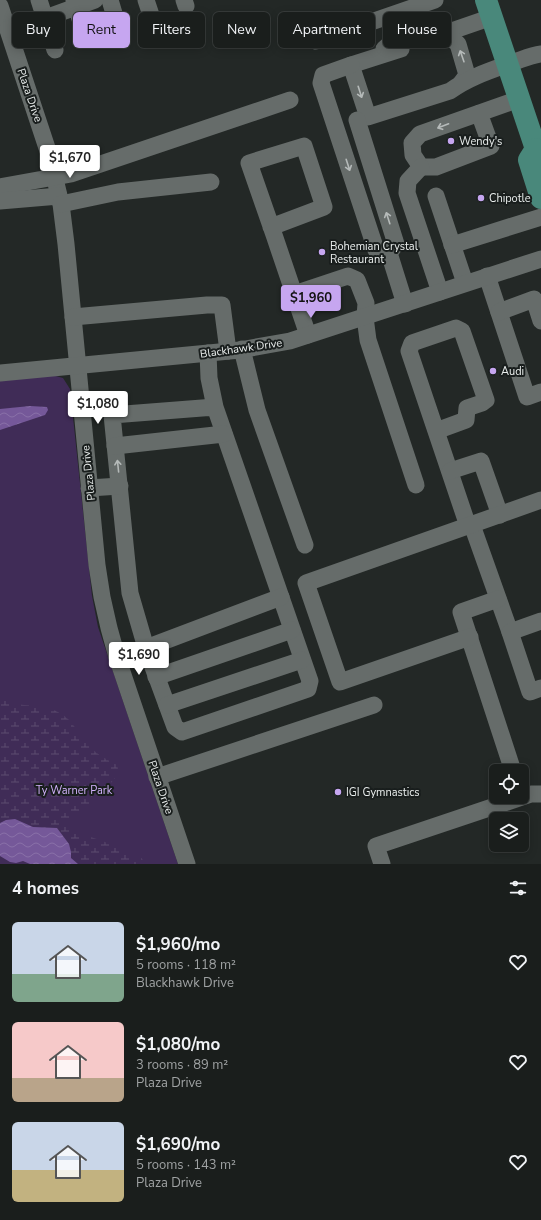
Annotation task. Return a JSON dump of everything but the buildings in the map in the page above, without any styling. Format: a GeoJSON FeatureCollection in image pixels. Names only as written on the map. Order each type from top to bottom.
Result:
{"type":"FeatureCollection","features":[{"type":"Feature","properties":{"kind":"main road"},"geometry":{"type":"LineString","coordinates":[[489,9],[519,99],[535,124],[539,149],[529,160],[541,198]]}},
{"type":"Feature","properties":{"kind":"street"},"geometry":{"type":"LineString","coordinates":[[38,0],[42,12]]}},
{"type":"Feature","properties":{"kind":"street"},"geometry":{"type":"LineString","coordinates":[[59,12],[75,4],[95,0]]}},
{"type":"Feature","properties":{"kind":"street"},"geometry":{"type":"LineString","coordinates":[[110,0],[114,12]]}},
{"type":"Feature","properties":{"kind":"street"},"geometry":{"type":"LineString","coordinates":[[146,0],[150,12]]}},
{"type":"Feature","properties":{"kind":"street"},"geometry":{"type":"LineString","coordinates":[[375,16],[398,6],[432,0]]}},
{"type":"Feature","properties":{"kind":"street","name":"Plaza Drive"},"geometry":{"type":"LineString","coordinates":[[0,6],[42,129],[60,200],[97,565],[102,597],[117,657],[187,864]]}},
{"type":"Feature","properties":{"kind":"street"},"geometry":{"type":"LineString","coordinates":[[451,30],[489,9]]}},
{"type":"Feature","properties":{"kind":"street"},"geometry":{"type":"LineString","coordinates":[[8,29],[12,28]]}},
{"type":"Feature","properties":{"kind":"street"},"geometry":{"type":"LineString","coordinates":[[451,38],[458,44],[464,60],[467,75],[461,83]]}},
{"type":"Feature","properties":{"kind":"street"},"geometry":{"type":"LineString","coordinates":[[375,57],[385,48]]}},
{"type":"Feature","properties":{"kind":"street"},"geometry":{"type":"LineString","coordinates":[[389,253],[376,250],[321,83],[323,75],[403,48]]}},
{"type":"Feature","properties":{"kind":"street"},"geometry":{"type":"LineString","coordinates":[[336,128],[450,91],[461,83],[508,64],[541,54]]}},
{"type":"Feature","properties":{"kind":"street"},"geometry":{"type":"LineString","coordinates":[[351,65],[362,119],[396,244],[389,253]]}},
{"type":"Feature","properties":{"kind":"street"},"geometry":{"type":"LineString","coordinates":[[421,167],[413,155],[412,143],[420,134],[519,99]]}},
{"type":"Feature","properties":{"kind":"street"},"geometry":{"type":"LineString","coordinates":[[0,187],[71,174],[290,100]]}},
{"type":"Feature","properties":{"kind":"street"},"geometry":{"type":"LineString","coordinates":[[440,292],[407,194],[408,181],[421,167],[436,167],[491,146],[479,113]]}},
{"type":"Feature","properties":{"kind":"street"},"geometry":{"type":"LineString","coordinates":[[271,227],[324,207],[304,146],[249,163],[308,335]]}},
{"type":"Feature","properties":{"kind":"street"},"geometry":{"type":"LineString","coordinates":[[0,201],[60,200],[210,182]]}},
{"type":"Feature","properties":{"kind":"street"},"geometry":{"type":"LineString","coordinates":[[436,196],[465,283]]}},
{"type":"Feature","properties":{"kind":"street"},"geometry":{"type":"LineString","coordinates":[[452,245],[541,217]]}},
{"type":"Feature","properties":{"kind":"street"},"geometry":{"type":"LineString","coordinates":[[389,253],[405,304]]}},
{"type":"Feature","properties":{"kind":"street","name":"Blackhawk Drive"},"geometry":{"type":"LineString","coordinates":[[0,373],[208,353],[284,342],[541,259]]}},
{"type":"Feature","properties":{"kind":"street"},"geometry":{"type":"LineString","coordinates":[[294,294],[348,276],[357,280],[366,303],[365,317],[368,340],[416,485]]}},
{"type":"Feature","properties":{"kind":"street"},"geometry":{"type":"LineString","coordinates":[[487,276],[527,397],[541,392]]}},
{"type":"Feature","properties":{"kind":"street"},"geometry":{"type":"LineString","coordinates":[[499,312],[534,299],[541,321]]}},
{"type":"Feature","properties":{"kind":"street"},"geometry":{"type":"LineString","coordinates":[[73,317],[207,305],[222,305],[235,350],[305,545]]}},
{"type":"Feature","properties":{"kind":"street"},"geometry":{"type":"LineString","coordinates":[[436,430],[466,420],[467,408],[482,403],[486,400],[462,331],[456,328],[412,343],[409,351],[450,471],[510,632],[530,692],[541,688]]}},
{"type":"Feature","properties":{"kind":"street"},"geometry":{"type":"LineString","coordinates":[[208,353],[209,378],[215,407],[310,682],[308,689],[182,732],[175,728],[146,648],[130,593],[112,415],[215,407]]}},
{"type":"Feature","properties":{"kind":"street"},"geometry":{"type":"LineString","coordinates":[[115,446],[224,434]]}},
{"type":"Feature","properties":{"kind":"street"},"geometry":{"type":"LineString","coordinates":[[450,471],[481,461],[500,515]]}},
{"type":"Feature","properties":{"kind":"street"},"geometry":{"type":"LineString","coordinates":[[89,488],[120,486]]}},
{"type":"Feature","properties":{"kind":"street"},"geometry":{"type":"LineString","coordinates":[[470,637],[340,682],[306,583],[541,500]]}},
{"type":"Feature","properties":{"kind":"street"},"geometry":{"type":"LineString","coordinates":[[117,657],[146,648],[281,598]]}},
{"type":"Feature","properties":{"kind":"street"},"geometry":{"type":"LineString","coordinates":[[498,599],[461,612],[512,764]]}},
{"type":"Feature","properties":{"kind":"street"},"geometry":{"type":"LineString","coordinates":[[510,632],[541,621]]}},
{"type":"Feature","properties":{"kind":"street"},"geometry":{"type":"LineString","coordinates":[[156,676],[292,630]]}},
{"type":"Feature","properties":{"kind":"street"},"geometry":{"type":"LineString","coordinates":[[167,705],[302,660]]}},
{"type":"Feature","properties":{"kind":"street"},"geometry":{"type":"LineString","coordinates":[[157,777],[374,705]]}},
{"type":"Feature","properties":{"kind":"street"},"geometry":{"type":"LineString","coordinates":[[382,864],[376,846],[531,794],[541,794]]}},
{"type":"Feature","properties":{"kind":"green space","name":"Ty Warner Park"},"geometry":{"type":"Polygon","coordinates":[[[52,375],[63,378],[70,389],[92,596],[98,627],[178,864],[0,864],[0,381],[52,375]]]}},
{"type":"Feature","properties":{"kind":"green space"},"geometry":{"type":"Polygon","coordinates":[[[0,698],[20,705],[49,708],[62,714],[70,721],[90,748],[117,765],[118,773],[111,783],[112,788],[107,792],[93,790],[92,800],[89,807],[68,819],[69,824],[74,831],[105,842],[130,855],[141,857],[145,864],[78,864],[71,858],[69,846],[61,832],[52,828],[33,827],[15,819],[6,820],[0,823],[0,698]]]}},
{"type":"Feature","properties":{"kind":"water"},"geometry":{"type":"Polygon","coordinates":[[[30,406],[47,407],[48,410],[45,415],[0,430],[0,409],[30,406]]]}},
{"type":"Feature","properties":{"kind":"water"},"geometry":{"type":"Polygon","coordinates":[[[15,819],[33,827],[57,828],[69,844],[71,858],[78,864],[30,864],[23,861],[16,863],[10,862],[0,856],[0,823],[6,820],[15,819]]]}},
{"type":"Feature","properties":{"kind":"place","name":"Wendy's"},"geometry":{"type":"Point","coordinates":[451,141]}},
{"type":"Feature","properties":{"kind":"place","name":"Chipotle"},"geometry":{"type":"Point","coordinates":[481,198]}},
{"type":"Feature","properties":{"kind":"place","name":"Bohemian Crystal Restaurant"},"geometry":{"type":"Point","coordinates":[322,252]}},
{"type":"Feature","properties":{"kind":"place","name":"Audi"},"geometry":{"type":"Point","coordinates":[493,371]}},
{"type":"Feature","properties":{"kind":"place","name":"IGI Gymnastics"},"geometry":{"type":"Point","coordinates":[338,792]}}]}
